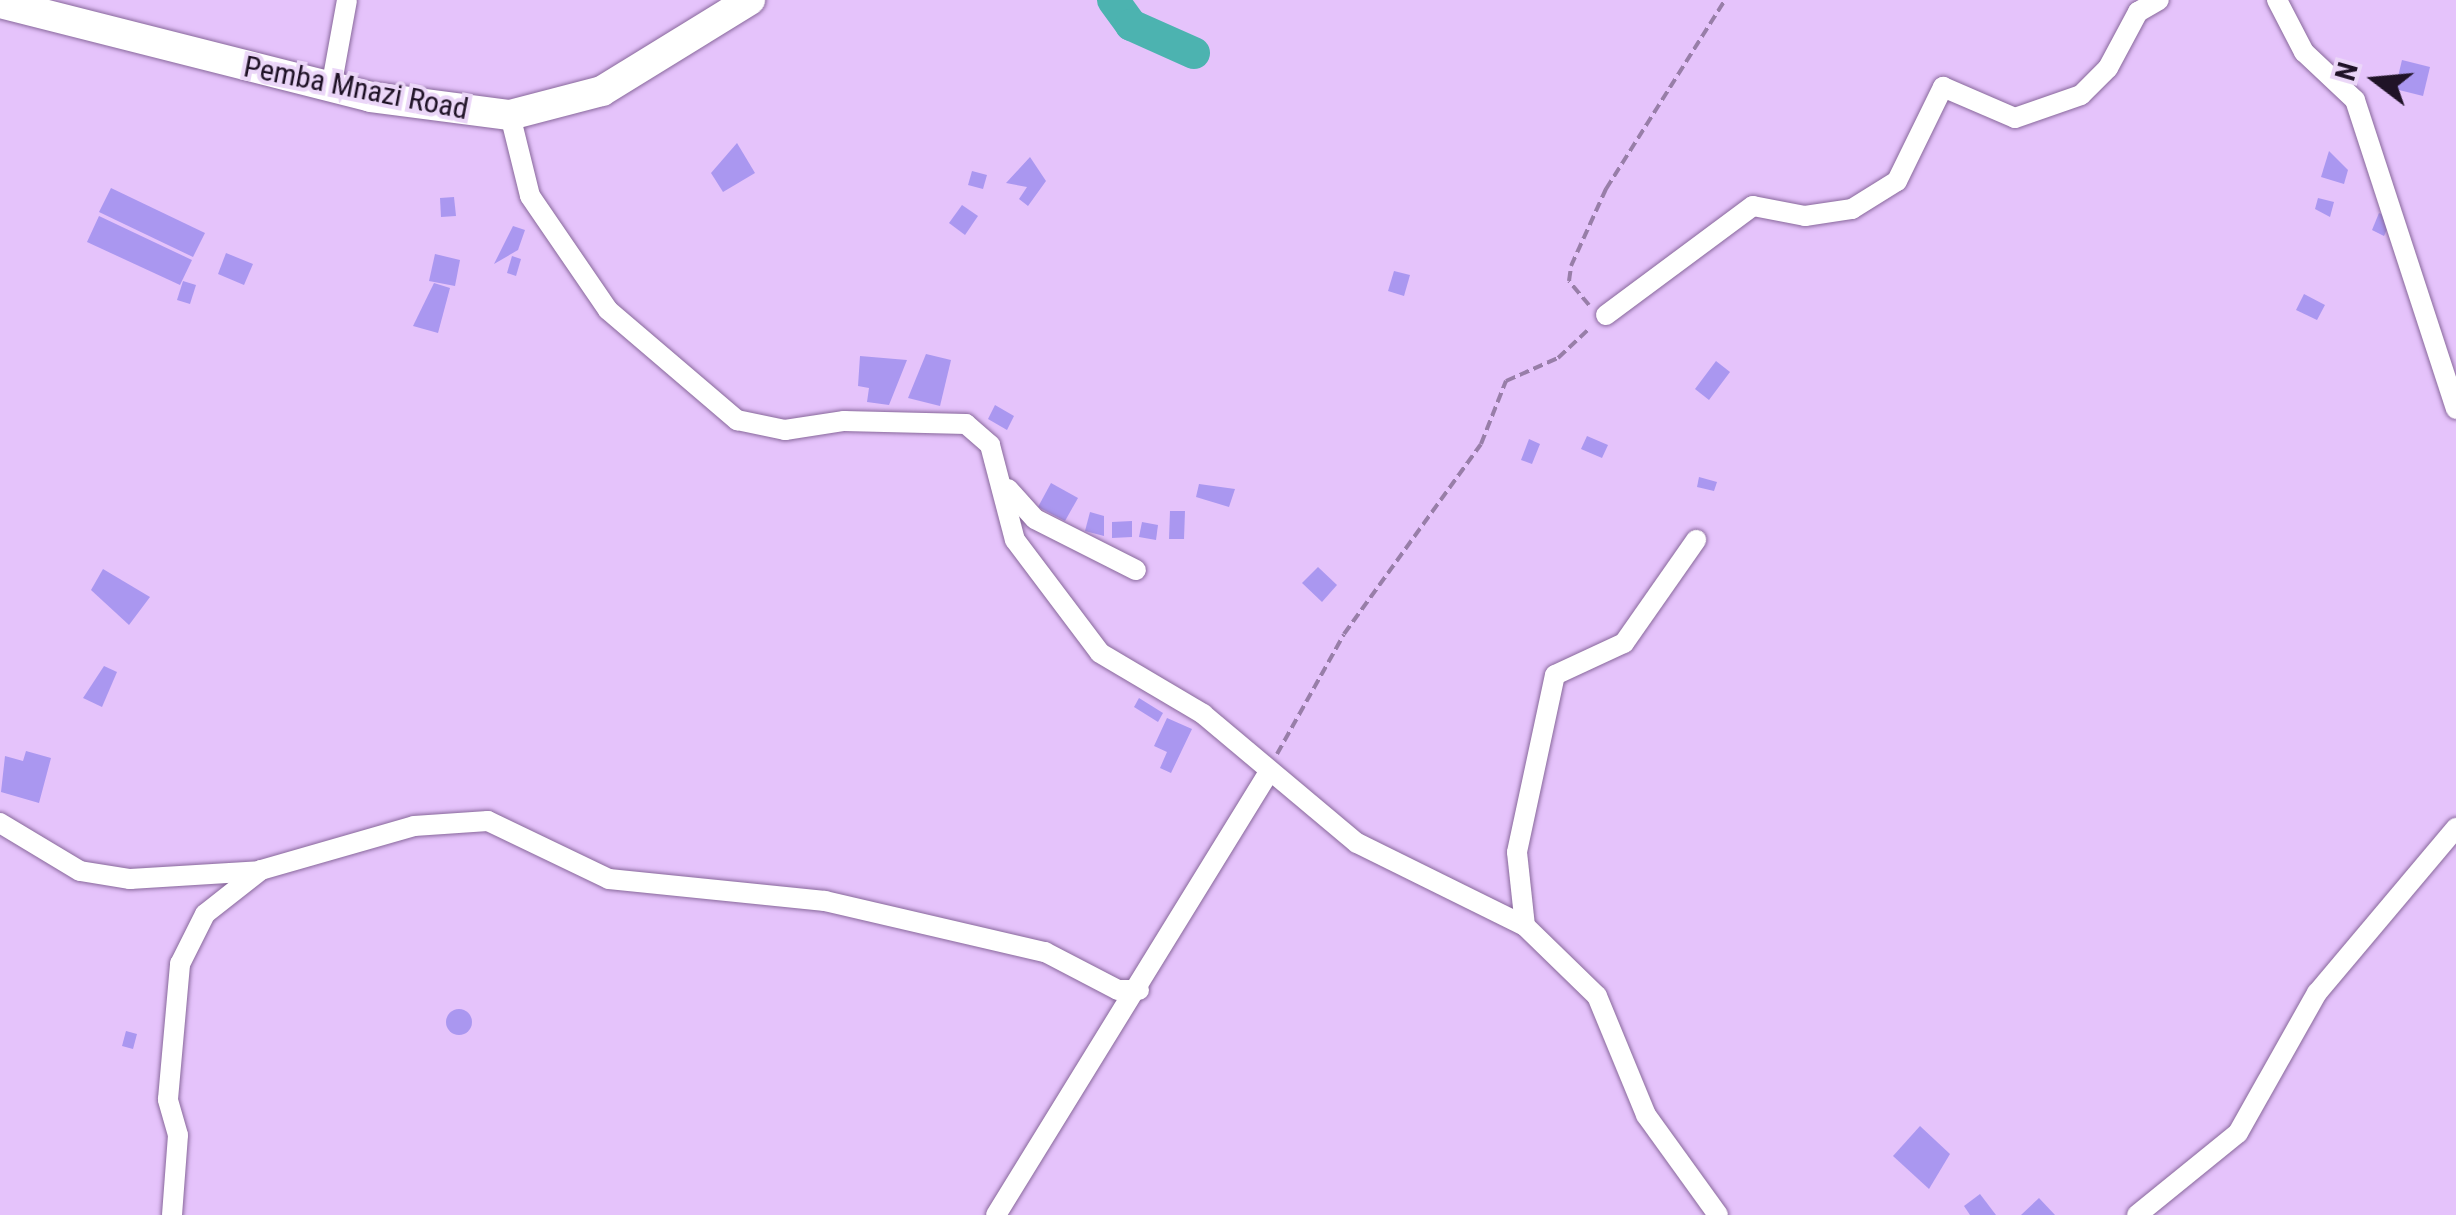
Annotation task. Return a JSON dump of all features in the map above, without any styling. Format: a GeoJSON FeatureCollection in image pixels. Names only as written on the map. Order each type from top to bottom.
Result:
{"type":"FeatureCollection","features":[{"type":"Feature","properties":{"kind":"main road","name":"Pemba Mnazi Road"},"geometry":{"type":"LineString","coordinates":[[0,2],[331,88],[510,115],[602,91],[750,0]]}},
{"type":"Feature","properties":{"kind":"street"},"geometry":{"type":"LineString","coordinates":[[331,88],[347,0]]}},
{"type":"Feature","properties":{"kind":"street"},"geometry":{"type":"LineString","coordinates":[[1606,315],[1753,206],[1806,216],[1852,209],[1897,181],[1943,87],[2015,118],[2081,96],[2108,68],[2138,12],[2159,0]]}},
{"type":"Feature","properties":{"kind":"street"},"geometry":{"type":"LineString","coordinates":[[2276,0],[2304,52],[2355,100],[2456,409]]}},
{"type":"Feature","properties":{"kind":"street"},"geometry":{"type":"LineString","coordinates":[[510,115],[530,196],[608,310],[737,420],[784,430],[844,421],[966,424],[990,445],[1007,488],[1015,540],[1079,631],[1204,714],[1269,772],[1388,862],[1526,926],[1597,996],[1646,1115],[1718,1215]]}},
{"type":"Feature","properties":{"kind":"street"},"geometry":{"type":"LineString","coordinates":[[1007,488],[1034,519],[1136,570]]}},
{"type":"Feature","properties":{"kind":"street"},"geometry":{"type":"LineString","coordinates":[[1526,926],[1517,852],[1555,675],[1624,644],[1696,540]]}},
{"type":"Feature","properties":{"kind":"street"},"geometry":{"type":"LineString","coordinates":[[996,1215],[1139,990],[1269,772]]}},
{"type":"Feature","properties":{"kind":"street"},"geometry":{"type":"LineString","coordinates":[[0,823],[80,870],[130,879],[261,870],[468,816],[609,879],[824,901],[1045,952],[1118,990],[1139,990]]}},
{"type":"Feature","properties":{"kind":"street"},"geometry":{"type":"LineString","coordinates":[[2137,1215],[2238,1133],[2317,994],[2456,828]]}},
{"type":"Feature","properties":{"kind":"street"},"geometry":{"type":"LineString","coordinates":[[172,1215],[178,1135],[168,1100],[180,964],[205,914],[261,870]]}},
{"type":"Feature","properties":{"kind":"path"},"geometry":{"type":"LineString","coordinates":[[1269,772],[1344,634],[1480,444],[1506,381],[1558,358],[1606,315],[1582,300],[1571,266],[1606,188],[1724,0]]}},
{"type":"Feature","properties":{"kind":"building"},"geometry":{"type":"Polygon","coordinates":[[[2402,60],[2430,67],[2423,96],[2395,89],[2402,60]]]}},
{"type":"Feature","properties":{"kind":"building"},"geometry":{"type":"Polygon","coordinates":[[[737,143],[755,173],[723,192],[711,173],[737,143]]]}},
{"type":"Feature","properties":{"kind":"building"},"geometry":{"type":"Polygon","coordinates":[[[2329,151],[2348,170],[2344,184],[2321,177],[2329,151]]]}},
{"type":"Feature","properties":{"kind":"building"},"geometry":{"type":"Polygon","coordinates":[[[1030,157],[1046,181],[1028,206],[1019,199],[1027,187],[1006,183],[1030,157]]]}},
{"type":"Feature","properties":{"kind":"building"},"geometry":{"type":"Polygon","coordinates":[[[972,171],[987,175],[983,189],[968,185],[972,171]]]}},
{"type":"Feature","properties":{"kind":"building"},"geometry":{"type":"Polygon","coordinates":[[[111,188],[205,233],[193,257],[99,212],[111,188]]]}},
{"type":"Feature","properties":{"kind":"building"},"geometry":{"type":"Polygon","coordinates":[[[454,197],[456,216],[441,217],[440,198],[454,197]]]}},
{"type":"Feature","properties":{"kind":"building"},"geometry":{"type":"Polygon","coordinates":[[[2318,198],[2334,202],[2330,217],[2315,209],[2318,198]]]}},
{"type":"Feature","properties":{"kind":"building"},"geometry":{"type":"Polygon","coordinates":[[[962,205],[978,216],[965,235],[949,223],[962,205]]]}},
{"type":"Feature","properties":{"kind":"building"},"geometry":{"type":"Polygon","coordinates":[[[2379,213],[2392,219],[2384,236],[2372,230],[2379,213]]]}},
{"type":"Feature","properties":{"kind":"building"},"geometry":{"type":"Polygon","coordinates":[[[99,216],[192,260],[180,285],[87,242],[99,216]]]}},
{"type":"Feature","properties":{"kind":"building"},"geometry":{"type":"Polygon","coordinates":[[[513,226],[525,230],[518,250],[494,264],[513,226]]]}},
{"type":"Feature","properties":{"kind":"building"},"geometry":{"type":"Polygon","coordinates":[[[226,253],[253,264],[244,285],[218,274],[226,253]]]}},
{"type":"Feature","properties":{"kind":"building"},"geometry":{"type":"Polygon","coordinates":[[[435,254],[460,260],[455,286],[429,281],[435,254]]]}},
{"type":"Feature","properties":{"kind":"building"},"geometry":{"type":"Polygon","coordinates":[[[512,256],[521,259],[516,276],[507,273],[512,256]]]}},
{"type":"Feature","properties":{"kind":"building"},"geometry":{"type":"Polygon","coordinates":[[[1394,271],[1410,275],[1404,296],[1388,291],[1394,271]]]}},
{"type":"Feature","properties":{"kind":"building"},"geometry":{"type":"Polygon","coordinates":[[[183,281],[196,285],[190,304],[177,300],[183,281]]]}},
{"type":"Feature","properties":{"kind":"building"},"geometry":{"type":"Polygon","coordinates":[[[434,283],[450,288],[438,333],[413,326],[434,283]]]}},
{"type":"Feature","properties":{"kind":"building"},"geometry":{"type":"Polygon","coordinates":[[[2304,294],[2325,305],[2317,320],[2296,310],[2304,294]]]}},
{"type":"Feature","properties":{"kind":"building"},"geometry":{"type":"Polygon","coordinates":[[[926,354],[951,360],[940,406],[908,398],[926,354]]]}},
{"type":"Feature","properties":{"kind":"building"},"geometry":{"type":"Polygon","coordinates":[[[860,356],[907,360],[889,405],[867,402],[869,388],[858,386],[860,356]]]}},
{"type":"Feature","properties":{"kind":"building"},"geometry":{"type":"Polygon","coordinates":[[[1716,361],[1730,372],[1709,400],[1695,389],[1716,361]]]}},
{"type":"Feature","properties":{"kind":"building"},"geometry":{"type":"Polygon","coordinates":[[[995,405],[1014,416],[1007,430],[988,419],[995,405]]]}},
{"type":"Feature","properties":{"kind":"building"},"geometry":{"type":"Polygon","coordinates":[[[1587,436],[1608,445],[1602,458],[1581,449],[1587,436]]]}},
{"type":"Feature","properties":{"kind":"building"},"geometry":{"type":"Polygon","coordinates":[[[1529,439],[1540,444],[1532,464],[1521,460],[1529,439]]]}},
{"type":"Feature","properties":{"kind":"building"},"geometry":{"type":"Polygon","coordinates":[[[1699,477],[1717,482],[1714,491],[1697,487],[1699,477]]]}},
{"type":"Feature","properties":{"kind":"building"},"geometry":{"type":"Polygon","coordinates":[[[1051,483],[1078,498],[1065,521],[1038,507],[1051,483]]]}},
{"type":"Feature","properties":{"kind":"building"},"geometry":{"type":"Polygon","coordinates":[[[1199,484],[1235,489],[1229,507],[1196,497],[1199,484]]]}},
{"type":"Feature","properties":{"kind":"building"},"geometry":{"type":"Polygon","coordinates":[[[1170,511],[1185,511],[1184,539],[1169,539],[1170,511]]]}},
{"type":"Feature","properties":{"kind":"building"},"geometry":{"type":"Polygon","coordinates":[[[1090,512],[1104,516],[1104,536],[1085,531],[1090,512]]]}},
{"type":"Feature","properties":{"kind":"building"},"geometry":{"type":"Polygon","coordinates":[[[1132,521],[1132,537],[1112,538],[1112,522],[1132,521]]]}},
{"type":"Feature","properties":{"kind":"building"},"geometry":{"type":"Polygon","coordinates":[[[1142,522],[1158,525],[1156,540],[1139,537],[1142,522]]]}},
{"type":"Feature","properties":{"kind":"building"},"geometry":{"type":"Polygon","coordinates":[[[1318,567],[1337,585],[1322,602],[1302,583],[1318,567]]]}},
{"type":"Feature","properties":{"kind":"building"},"geometry":{"type":"Polygon","coordinates":[[[103,569],[150,597],[129,625],[91,590],[103,569]]]}},
{"type":"Feature","properties":{"kind":"building"},"geometry":{"type":"Polygon","coordinates":[[[104,666],[117,672],[102,707],[83,698],[104,666]]]}},
{"type":"Feature","properties":{"kind":"building"},"geometry":{"type":"Polygon","coordinates":[[[1139,698],[1163,713],[1158,722],[1134,707],[1139,698]]]}},
{"type":"Feature","properties":{"kind":"building"},"geometry":{"type":"Polygon","coordinates":[[[1167,718],[1192,729],[1171,773],[1160,768],[1167,752],[1154,746],[1167,718]]]}},
{"type":"Feature","properties":{"kind":"building"},"geometry":{"type":"Polygon","coordinates":[[[26,751],[51,758],[39,803],[1,792],[5,756],[23,761],[26,751]]]}},
{"type":"Feature","properties":{"kind":"building"},"geometry":{"type":"Polygon","coordinates":[[[459,1009],[468,1013],[472,1022],[468,1031],[459,1035],[450,1031],[446,1022],[450,1013],[459,1009]]]}},
{"type":"Feature","properties":{"kind":"building"},"geometry":{"type":"Polygon","coordinates":[[[126,1031],[137,1034],[133,1049],[122,1046],[126,1031]]]}},
{"type":"Feature","properties":{"kind":"building"},"geometry":{"type":"Polygon","coordinates":[[[1920,1126],[1950,1154],[1929,1189],[1893,1156],[1920,1126]]]}},
{"type":"Feature","properties":{"kind":"building"},"geometry":{"type":"Polygon","coordinates":[[[1980,1194],[1996,1215],[1970,1215],[1964,1206],[1980,1194]]]}},
{"type":"Feature","properties":{"kind":"building"},"geometry":{"type":"Polygon","coordinates":[[[2039,1198],[2055,1215],[2021,1215],[2039,1198]]]}},
{"type":"Feature","properties":{"kind":"waterway"},"geometry":{"type":"LineString","coordinates":[[1113,0],[1131,25],[1194,53]]}}]}
